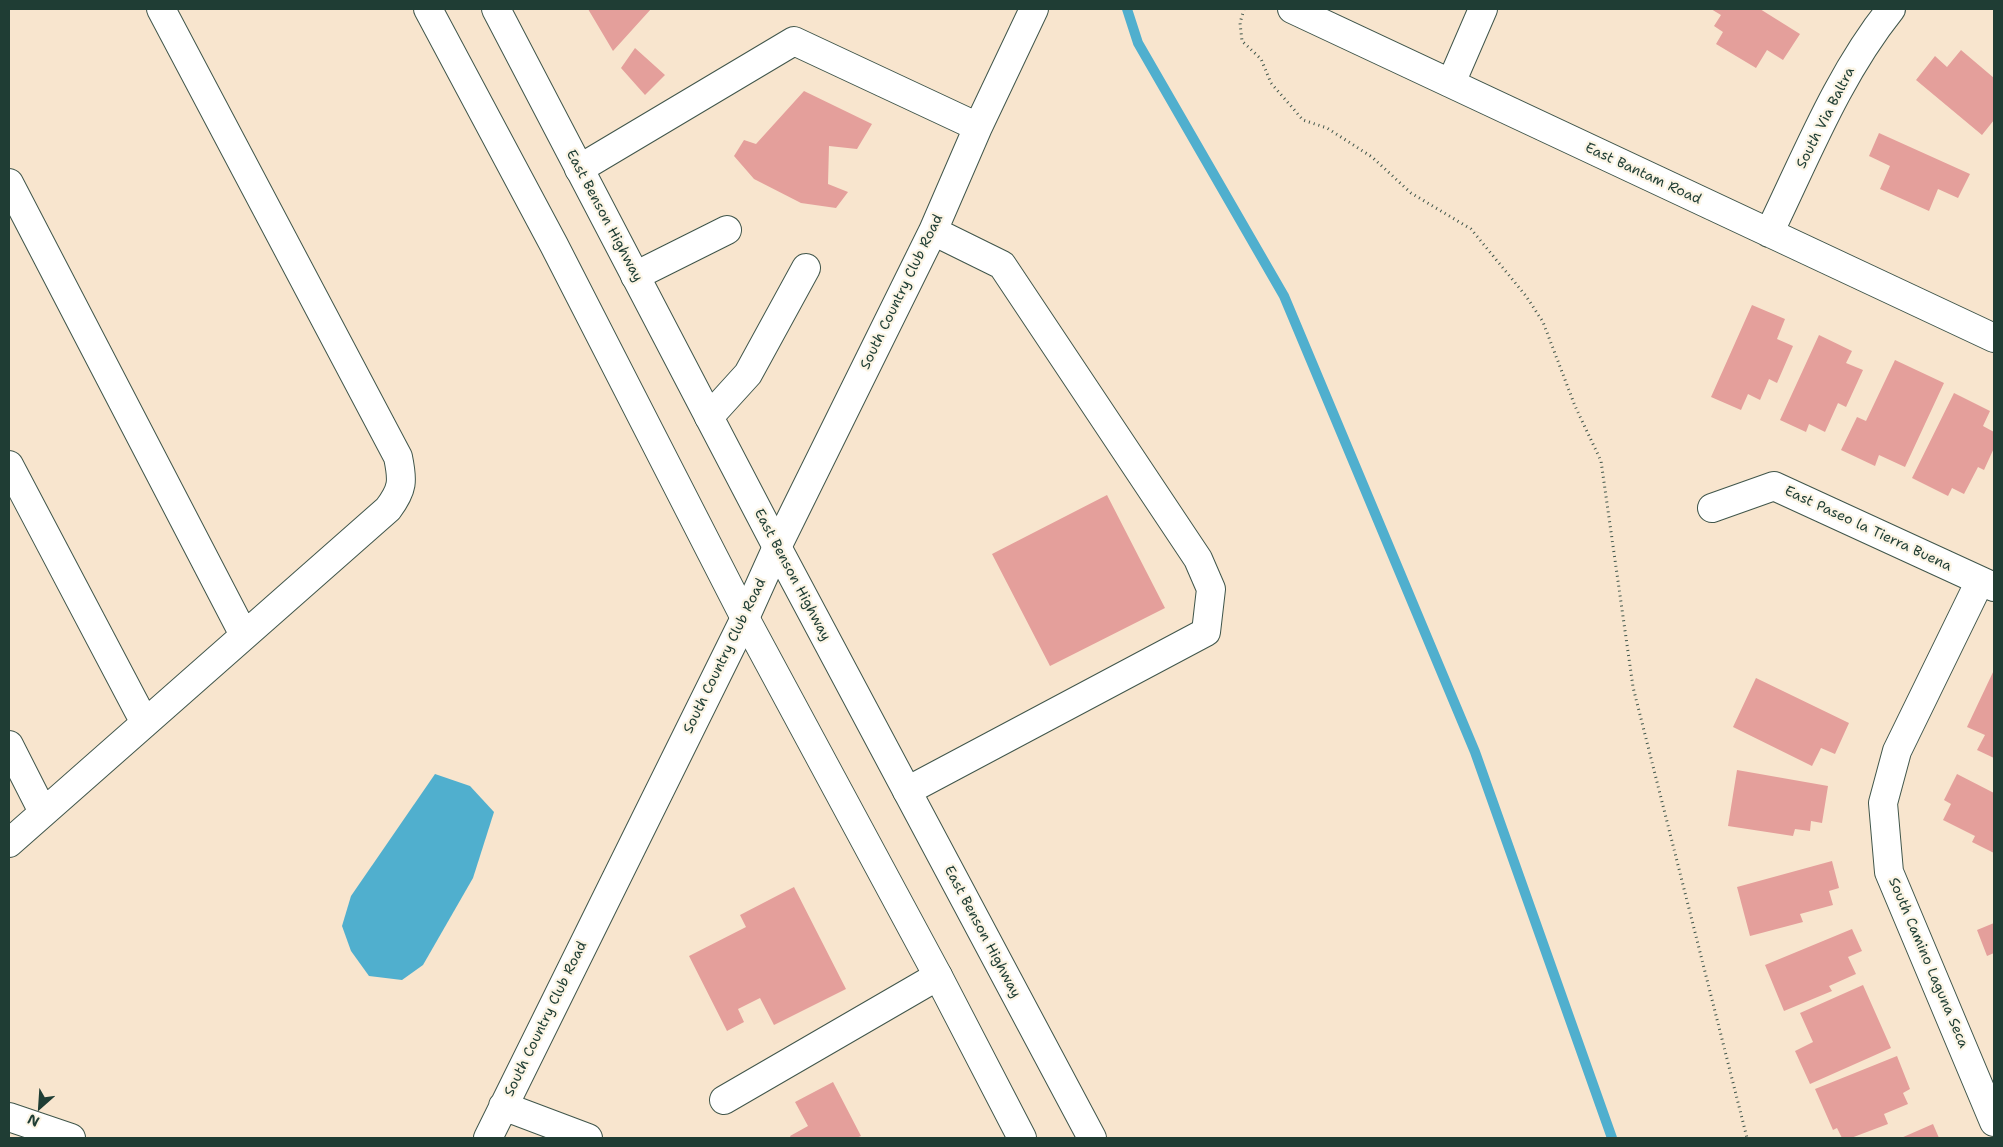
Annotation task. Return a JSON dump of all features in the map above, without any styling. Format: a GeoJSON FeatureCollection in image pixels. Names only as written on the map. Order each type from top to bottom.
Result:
{"type":"FeatureCollection","features":[{"type":"Feature","properties":{"kind":"street"},"geometry":{"type":"LineString","coordinates":[[9,844],[388,509],[402,487],[402,473],[398,457],[161,9]]}},
{"type":"Feature","properties":{"kind":"street"},"geometry":{"type":"LineString","coordinates":[[428,9],[559,254],[745,618],[938,976],[1022,1138]]}},
{"type":"Feature","properties":{"kind":"street","name":"East Benson Highway"},"geometry":{"type":"LineString","coordinates":[[496,9],[776,547],[1092,1138]]}},
{"type":"Feature","properties":{"kind":"street","name":"South Country Club Road"},"geometry":{"type":"LineString","coordinates":[[488,1138],[745,618],[776,547],[933,231],[978,127],[1034,9]]}},
{"type":"Feature","properties":{"kind":"street","name":"East Bantam Road"},"geometry":{"type":"LineString","coordinates":[[1292,9],[1994,338]]}},
{"type":"Feature","properties":{"kind":"street"},"geometry":{"type":"LineString","coordinates":[[1451,83],[1483,9]]}},
{"type":"Feature","properties":{"kind":"street","name":"South Via Baltra"},"geometry":{"type":"LineString","coordinates":[[1769,233],[1843,78],[1876,27],[1891,9]]}},
{"type":"Feature","properties":{"kind":"street"},"geometry":{"type":"LineString","coordinates":[[579,169],[794,41],[978,127]]}},
{"type":"Feature","properties":{"kind":"street"},"geometry":{"type":"LineString","coordinates":[[9,183],[244,635]]}},
{"type":"Feature","properties":{"kind":"street"},"geometry":{"type":"LineString","coordinates":[[635,276],[728,230]]}},
{"type":"Feature","properties":{"kind":"street"},"geometry":{"type":"LineString","coordinates":[[907,791],[1206,632],[1211,589],[1198,559],[1002,265],[933,231]]}},
{"type":"Feature","properties":{"kind":"street"},"geometry":{"type":"LineString","coordinates":[[709,417],[748,374],[806,268]]}},
{"type":"Feature","properties":{"kind":"street"},"geometry":{"type":"LineString","coordinates":[[9,465],[145,723]]}},
{"type":"Feature","properties":{"kind":"street","name":"East Paseo la Tierra Buena"},"geometry":{"type":"LineString","coordinates":[[1712,508],[1774,486],[1987,584]]}},
{"type":"Feature","properties":{"kind":"street","name":"South Camino Laguna Seca"},"geometry":{"type":"LineString","coordinates":[[1987,584],[1897,751],[1883,803],[1889,872],[1994,1122]]}},
{"type":"Feature","properties":{"kind":"street"},"geometry":{"type":"LineString","coordinates":[[9,745],[43,812]]}},
{"type":"Feature","properties":{"kind":"street"},"geometry":{"type":"LineString","coordinates":[[724,1100],[938,976]]}},
{"type":"Feature","properties":{"kind":"street"},"geometry":{"type":"LineString","coordinates":[[503,1106],[588,1138]]}},
{"type":"Feature","properties":{"kind":"street"},"geometry":{"type":"LineString","coordinates":[[9,1116],[71,1138]]}},
{"type":"Feature","properties":{"kind":"path"},"geometry":{"type":"LineString","coordinates":[[1244,9],[1240,23],[1242,41],[1261,59],[1271,83],[1303,120],[1327,128],[1372,157],[1411,193],[1472,229],[1526,296],[1543,322],[1575,406],[1601,460],[1633,687],[1747,1138]]}},
{"type":"Feature","properties":{"kind":"water"},"geometry":{"type":"Polygon","coordinates":[[[435,774],[470,786],[494,812],[473,878],[423,965],[402,980],[369,976],[351,951],[342,926],[351,896],[435,774]]]}},
{"type":"Feature","properties":{"kind":"building"},"geometry":{"type":"Polygon","coordinates":[[[588,9],[651,9],[613,51],[588,9]]]}},
{"type":"Feature","properties":{"kind":"building"},"geometry":{"type":"Polygon","coordinates":[[[1711,9],[1760,9],[1800,34],[1783,60],[1767,50],[1756,68],[1716,44],[1723,32],[1714,26],[1721,15],[1711,9]]]}},
{"type":"Feature","properties":{"kind":"building"},"geometry":{"type":"Polygon","coordinates":[[[635,48],[665,75],[645,95],[621,68],[635,48]]]}},
{"type":"Feature","properties":{"kind":"building"},"geometry":{"type":"Polygon","coordinates":[[[1961,50],[1994,78],[1994,120],[1982,135],[1916,80],[1935,56],[1947,67],[1961,50]]]}},
{"type":"Feature","properties":{"kind":"building"},"geometry":{"type":"Polygon","coordinates":[[[804,91],[872,124],[857,149],[829,146],[828,184],[848,192],[836,208],[801,203],[754,179],[734,156],[744,140],[756,144],[804,91]]]}},
{"type":"Feature","properties":{"kind":"building"},"geometry":{"type":"Polygon","coordinates":[[[1879,133],[1970,174],[1958,198],[1938,189],[1929,211],[1880,189],[1890,166],[1869,156],[1879,133]]]}},
{"type":"Feature","properties":{"kind":"building"},"geometry":{"type":"Polygon","coordinates":[[[1752,305],[1785,319],[1777,339],[1793,346],[1777,383],[1769,379],[1760,400],[1748,394],[1741,410],[1711,397],[1752,305]]]}},
{"type":"Feature","properties":{"kind":"building"},"geometry":{"type":"Polygon","coordinates":[[[1819,335],[1852,351],[1846,363],[1863,370],[1846,407],[1838,403],[1825,432],[1809,424],[1806,432],[1780,420],[1819,335]]]}},
{"type":"Feature","properties":{"kind":"building"},"geometry":{"type":"Polygon","coordinates":[[[1895,360],[1944,383],[1905,467],[1879,455],[1875,466],[1841,450],[1857,417],[1866,421],[1895,360]]]}},
{"type":"Feature","properties":{"kind":"building"},"geometry":{"type":"Polygon","coordinates":[[[1954,393],[1990,411],[1983,426],[1994,432],[1994,448],[1984,470],[1978,467],[1964,494],[1952,488],[1948,496],[1912,478],[1954,393]]]}},
{"type":"Feature","properties":{"kind":"building"},"geometry":{"type":"Polygon","coordinates":[[[1107,495],[1165,608],[1050,666],[992,554],[1107,495]]]}},
{"type":"Feature","properties":{"kind":"building"},"geometry":{"type":"Polygon","coordinates":[[[1994,670],[1994,758],[1977,750],[1985,735],[1967,727],[1994,670]]]}},
{"type":"Feature","properties":{"kind":"building"},"geometry":{"type":"Polygon","coordinates":[[[1756,678],[1849,723],[1835,754],[1821,748],[1812,766],[1733,727],[1756,678]]]}},
{"type":"Feature","properties":{"kind":"building"},"geometry":{"type":"Polygon","coordinates":[[[1737,770],[1828,786],[1822,823],[1811,821],[1810,831],[1795,829],[1793,836],[1728,826],[1737,770]]]}},
{"type":"Feature","properties":{"kind":"building"},"geometry":{"type":"Polygon","coordinates":[[[1957,774],[1994,793],[1994,853],[1972,842],[1975,836],[1943,820],[1951,804],[1944,800],[1957,774]]]}},
{"type":"Feature","properties":{"kind":"building"},"geometry":{"type":"Polygon","coordinates":[[[1832,861],[1839,888],[1829,891],[1833,905],[1800,914],[1803,922],[1750,936],[1737,887],[1832,861]]]}},
{"type":"Feature","properties":{"kind":"building"},"geometry":{"type":"Polygon","coordinates":[[[794,887],[846,989],[774,1025],[760,998],[738,1009],[744,1022],[727,1031],[689,956],[746,927],[740,915],[794,887]]]}},
{"type":"Feature","properties":{"kind":"building"},"geometry":{"type":"Polygon","coordinates":[[[1994,923],[1994,953],[1987,956],[1977,930],[1994,923]]]}},
{"type":"Feature","properties":{"kind":"building"},"geometry":{"type":"Polygon","coordinates":[[[1852,929],[1862,951],[1848,957],[1856,974],[1829,986],[1832,991],[1784,1011],[1765,965],[1852,929]]]}},
{"type":"Feature","properties":{"kind":"building"},"geometry":{"type":"Polygon","coordinates":[[[1863,985],[1891,1048],[1810,1084],[1795,1051],[1813,1042],[1800,1013],[1863,985]]]}},
{"type":"Feature","properties":{"kind":"building"},"geometry":{"type":"Polygon","coordinates":[[[1897,1056],[1910,1089],[1903,1093],[1908,1104],[1884,1114],[1888,1124],[1851,1138],[1842,1138],[1837,1128],[1833,1130],[1815,1089],[1897,1056]]]}},
{"type":"Feature","properties":{"kind":"building"},"geometry":{"type":"Polygon","coordinates":[[[833,1082],[861,1136],[856,1138],[791,1138],[790,1136],[808,1126],[795,1102],[833,1082]]]}},
{"type":"Feature","properties":{"kind":"building"},"geometry":{"type":"Polygon","coordinates":[[[1933,1124],[1939,1138],[1901,1138],[1933,1124]]]}},
{"type":"Feature","properties":{"kind":"waterway"},"geometry":{"type":"LineString","coordinates":[[1127,9],[1138,43],[1284,296],[1475,752],[1612,1138]]}}]}
